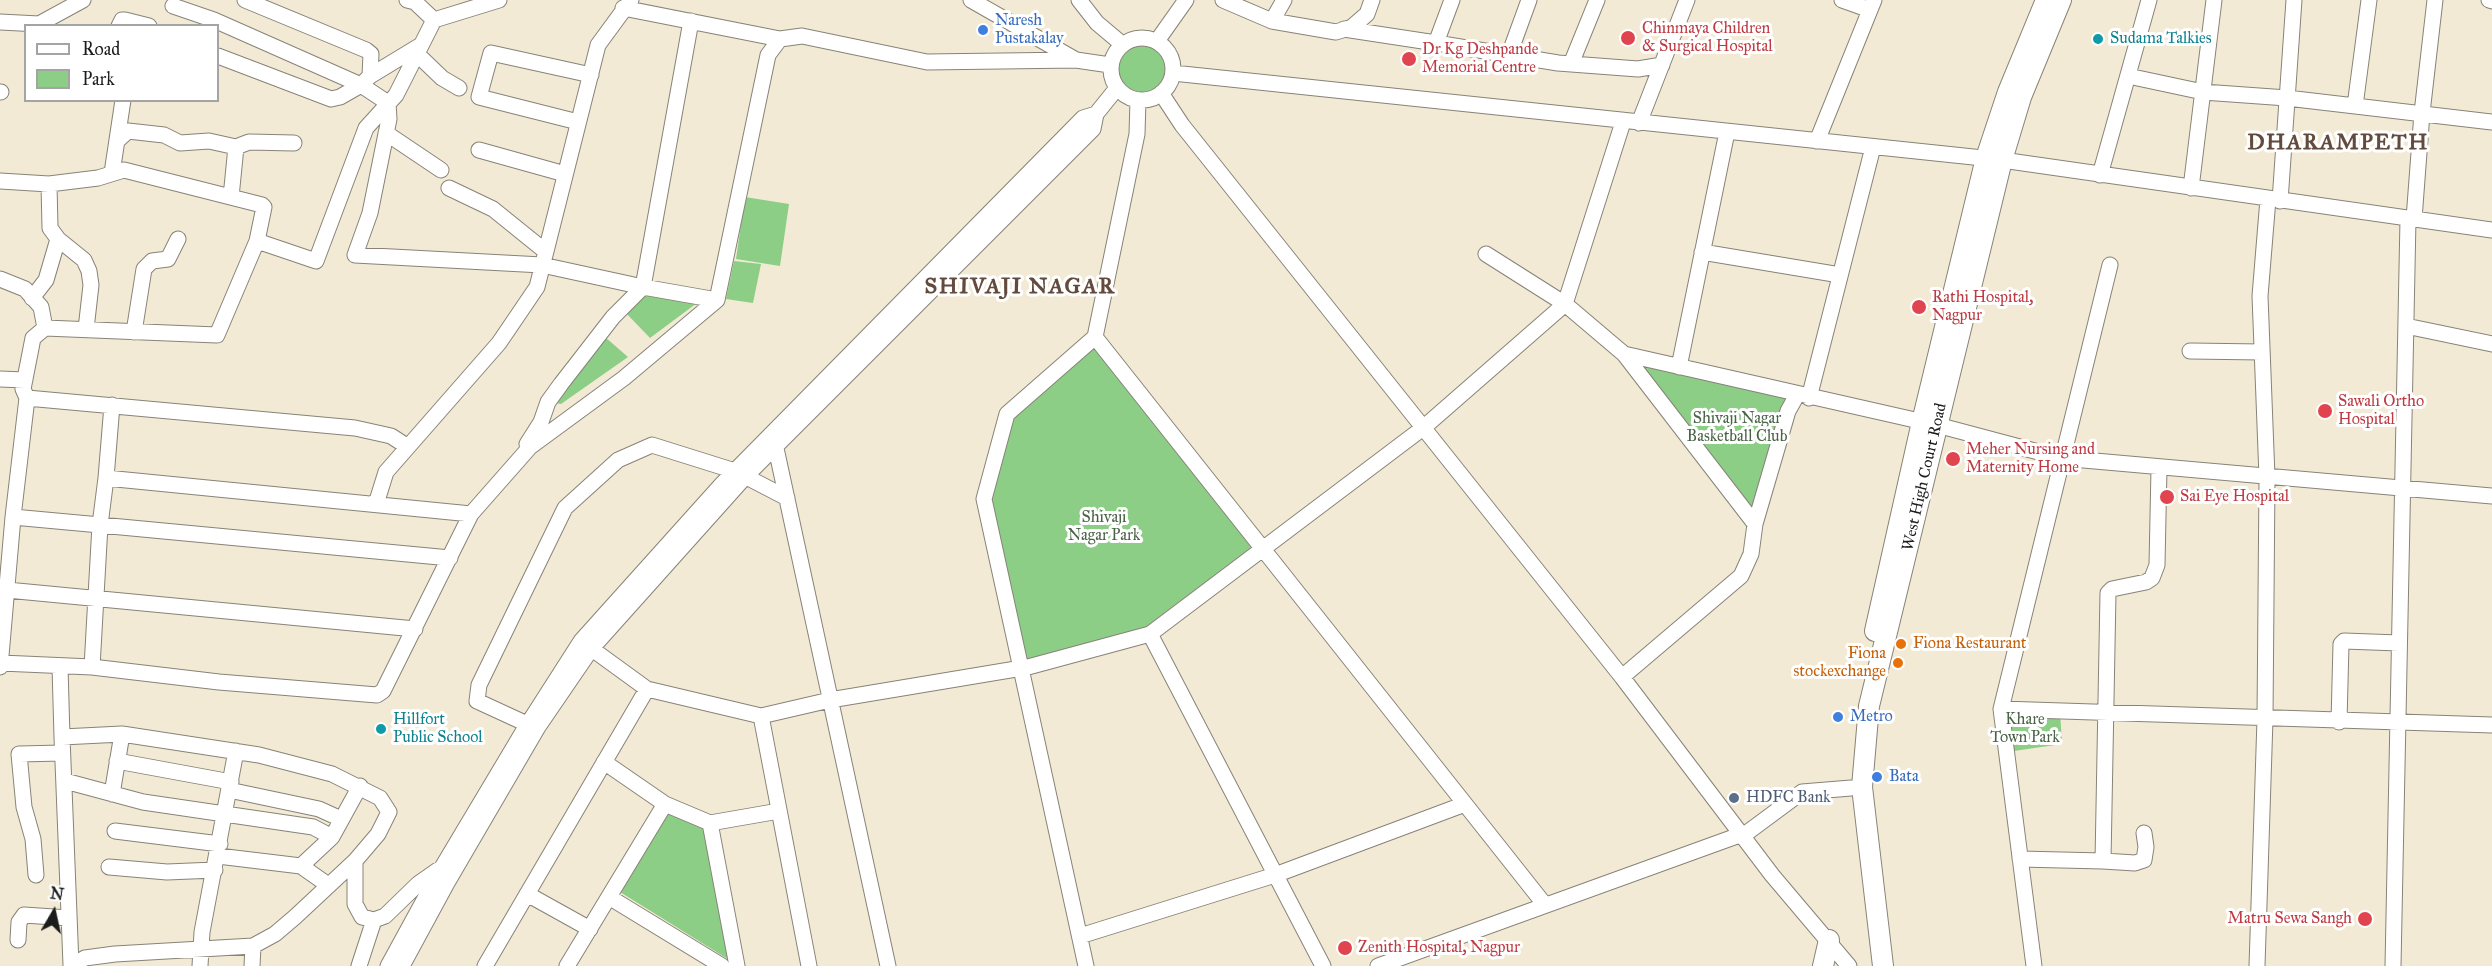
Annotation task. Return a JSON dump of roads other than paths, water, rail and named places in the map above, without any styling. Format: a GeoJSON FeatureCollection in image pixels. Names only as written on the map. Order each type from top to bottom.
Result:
{"type":"FeatureCollection","features":[{"type":"Feature","properties":{"kind":"main road","name":"West High Court Road"},"geometry":{"type":"LineString","coordinates":[[1882,963],[1851,788],[1857,706],[1929,424],[1994,159],[2008,92],[2046,0]]}},
{"type":"Feature","properties":{"kind":"main road","name":"West High Court Road"},"geometry":{"type":"LineString","coordinates":[[1994,159],[2022,98],[2061,0]]}},
{"type":"Feature","properties":{"kind":"main road","name":"West High Court Road"},"geometry":{"type":"LineString","coordinates":[[1882,963],[1862,787],[1869,706],[1929,424]]}},
{"type":"Feature","properties":{"kind":"main road"},"geometry":{"type":"LineString","coordinates":[[1823,966],[1828,940]]}},
{"type":"Feature","properties":{"kind":"street"},"geometry":{"type":"LineString","coordinates":[[41,24],[83,0]]}},
{"type":"Feature","properties":{"kind":"street"},"geometry":{"type":"LineString","coordinates":[[245,0],[366,50],[370,54],[366,80]]}},
{"type":"Feature","properties":{"kind":"street"},"geometry":{"type":"LineString","coordinates":[[407,0],[415,2],[434,20]]}},
{"type":"Feature","properties":{"kind":"street"},"geometry":{"type":"LineString","coordinates":[[257,241],[316,261],[366,128],[396,95],[434,20],[499,0]]}},
{"type":"Feature","properties":{"kind":"street"},"geometry":{"type":"LineString","coordinates":[[971,0],[1076,60]]}},
{"type":"Feature","properties":{"kind":"street"},"geometry":{"type":"LineString","coordinates":[[1078,0],[1098,23],[1122,44]]}},
{"type":"Feature","properties":{"kind":"street"},"geometry":{"type":"LineString","coordinates":[[1157,42],[1186,0]]}},
{"type":"Feature","properties":{"kind":"street"},"geometry":{"type":"LineString","coordinates":[[1223,0],[1272,21],[1335,32],[1352,27],[1367,14],[1372,0]]}},
{"type":"Feature","properties":{"kind":"street"},"geometry":{"type":"LineString","coordinates":[[1272,21],[1284,0]]}},
{"type":"Feature","properties":{"kind":"street"},"geometry":{"type":"LineString","coordinates":[[1436,43],[1452,0]]}},
{"type":"Feature","properties":{"kind":"street"},"geometry":{"type":"LineString","coordinates":[[1509,55],[1529,0]]}},
{"type":"Feature","properties":{"kind":"street"},"geometry":{"type":"LineString","coordinates":[[1571,64],[1597,0]]}},
{"type":"Feature","properties":{"kind":"street"},"geometry":{"type":"LineString","coordinates":[[1639,123],[1687,0]]}},
{"type":"Feature","properties":{"kind":"street"},"geometry":{"type":"LineString","coordinates":[[1817,141],[1872,5],[1842,0]]}},
{"type":"Feature","properties":{"kind":"street"},"geometry":{"type":"LineString","coordinates":[[2100,175],[2149,0]]}},
{"type":"Feature","properties":{"kind":"street"},"geometry":{"type":"LineString","coordinates":[[2191,188],[2214,0]]}},
{"type":"Feature","properties":{"kind":"street"},"geometry":{"type":"LineString","coordinates":[[2257,966],[2265,719],[2267,477],[2260,296],[2287,98],[2294,0]]}},
{"type":"Feature","properties":{"kind":"street"},"geometry":{"type":"LineString","coordinates":[[2355,106],[2369,0]]}},
{"type":"Feature","properties":{"kind":"street"},"geometry":{"type":"LineString","coordinates":[[2393,966],[2406,326],[2411,219],[2435,0]]}},
{"type":"Feature","properties":{"kind":"street"},"geometry":{"type":"LineString","coordinates":[[376,504],[386,472],[499,343],[537,287],[598,45],[627,4],[691,21],[780,39],[802,36],[927,62],[1076,60],[1110,65]]}},
{"type":"Feature","properties":{"kind":"street"},"geometry":{"type":"LineString","coordinates":[[173,6],[366,80],[388,103],[386,133],[370,213],[356,255],[544,258],[643,287],[717,300]]}},
{"type":"Feature","properties":{"kind":"street"},"geometry":{"type":"LineString","coordinates":[[120,24],[122,20],[125,20],[141,24]]}},
{"type":"Feature","properties":{"kind":"street"},"geometry":{"type":"LineString","coordinates":[[512,467],[541,422],[548,402],[561,384],[613,317],[643,287],[691,21]]}},
{"type":"Feature","properties":{"kind":"street"},"geometry":{"type":"LineString","coordinates":[[0,22],[26,24]]}},
{"type":"Feature","properties":{"kind":"street"},"geometry":{"type":"LineString","coordinates":[[1344,29],[1571,64],[1638,69],[1662,65]]}},
{"type":"Feature","properties":{"kind":"street"},"geometry":{"type":"LineString","coordinates":[[1139,38],[1157,42],[1170,55],[1173,73],[1161,93],[1146,100],[1138,100],[1123,94],[1117,88],[1110,73],[1110,65],[1122,44],[1139,38]]}},
{"type":"Feature","properties":{"kind":"street"},"geometry":{"type":"LineString","coordinates":[[0,181],[49,184],[124,170],[263,206],[257,241],[217,335],[45,328],[33,338],[23,389],[27,398],[1,634],[0,665],[92,667],[219,682],[377,695],[383,692],[416,629],[471,514],[530,447],[624,378],[717,300],[768,55],[780,39]]}},
{"type":"Feature","properties":{"kind":"street"},"geometry":{"type":"LineString","coordinates":[[219,56],[322,98],[340,98],[419,49]]}},
{"type":"Feature","properties":{"kind":"street"},"geometry":{"type":"LineString","coordinates":[[419,49],[441,78],[459,88]]}},
{"type":"Feature","properties":{"kind":"street"},"geometry":{"type":"LineString","coordinates":[[579,122],[479,97],[491,53],[591,75]]}},
{"type":"Feature","properties":{"kind":"street"},"geometry":{"type":"LineString","coordinates":[[1173,73],[1623,122],[1994,159],[2492,230]]}},
{"type":"Feature","properties":{"kind":"street"},"geometry":{"type":"LineString","coordinates":[[2128,76],[2203,92],[2287,98],[2492,122]]}},
{"type":"Feature","properties":{"kind":"street"},"geometry":{"type":"LineString","coordinates":[[388,966],[441,869],[527,724],[587,644],[740,474],[1083,118],[1096,114],[1117,88]]}},
{"type":"Feature","properties":{"kind":"street"},"geometry":{"type":"LineString","coordinates":[[1161,93],[1189,134],[1622,677],[1772,875],[1849,966]]}},
{"type":"Feature","properties":{"kind":"street"},"geometry":{"type":"LineString","coordinates":[[1086,966],[984,499],[1007,414],[1095,338],[1137,134],[1138,100]]}},
{"type":"Feature","properties":{"kind":"street"},"geometry":{"type":"LineString","coordinates":[[112,173],[123,102]]}},
{"type":"Feature","properties":{"kind":"street"},"geometry":{"type":"LineString","coordinates":[[587,644],[646,689],[761,716],[830,700],[1021,668],[1150,634],[1422,428],[1564,304],[1623,122]]}},
{"type":"Feature","properties":{"kind":"street"},"geometry":{"type":"LineString","coordinates":[[117,141],[128,131],[164,135],[180,143],[209,141],[236,147],[249,142],[294,143]]}},
{"type":"Feature","properties":{"kind":"street"},"geometry":{"type":"LineString","coordinates":[[1679,367],[1727,132]]}},
{"type":"Feature","properties":{"kind":"street"},"geometry":{"type":"LineString","coordinates":[[386,133],[441,170]]}},
{"type":"Feature","properties":{"kind":"street"},"geometry":{"type":"LineString","coordinates":[[231,197],[236,147]]}},
{"type":"Feature","properties":{"kind":"street"},"geometry":{"type":"LineString","coordinates":[[1622,677],[1741,576],[1751,554],[1755,524],[1788,411],[1803,396],[1840,275],[1873,147]]}},
{"type":"Feature","properties":{"kind":"street"},"geometry":{"type":"LineString","coordinates":[[479,150],[565,174]]}},
{"type":"Feature","properties":{"kind":"street"},"geometry":{"type":"LineString","coordinates":[[49,184],[50,228],[58,239],[84,260],[89,271],[91,285],[86,330]]}},
{"type":"Feature","properties":{"kind":"street"},"geometry":{"type":"LineString","coordinates":[[449,188],[493,209],[544,258]]}},
{"type":"Feature","properties":{"kind":"street"},"geometry":{"type":"LineString","coordinates":[[32,298],[46,280],[58,239]]}},
{"type":"Feature","properties":{"kind":"street"},"geometry":{"type":"LineString","coordinates":[[134,332],[144,269],[152,261],[168,259],[178,239]]}},
{"type":"Feature","properties":{"kind":"street"},"geometry":{"type":"LineString","coordinates":[[1702,252],[1840,275]]}},
{"type":"Feature","properties":{"kind":"street"},"geometry":{"type":"LineString","coordinates":[[1486,254],[1564,304],[1624,354],[1755,524]]}},
{"type":"Feature","properties":{"kind":"street"},"geometry":{"type":"LineString","coordinates":[[2034,966],[2001,709],[2110,265]]}},
{"type":"Feature","properties":{"kind":"street"},"geometry":{"type":"LineString","coordinates":[[0,279],[25,289],[41,307],[45,328]]}},
{"type":"Feature","properties":{"kind":"street"},"geometry":{"type":"LineString","coordinates":[[2406,326],[2492,344]]}},
{"type":"Feature","properties":{"kind":"street"},"geometry":{"type":"LineString","coordinates":[[1095,338],[1545,905]]}},
{"type":"Feature","properties":{"kind":"street"},"geometry":{"type":"LineString","coordinates":[[2190,351],[2262,352]]}},
{"type":"Feature","properties":{"kind":"street"},"geometry":{"type":"LineString","coordinates":[[1624,354],[1929,424],[2061,458],[2492,496]]}},
{"type":"Feature","properties":{"kind":"street"},"geometry":{"type":"LineString","coordinates":[[0,379],[25,380]]}},
{"type":"Feature","properties":{"kind":"street"},"geometry":{"type":"LineString","coordinates":[[27,398],[356,428],[391,436],[408,447]]}},
{"type":"Feature","properties":{"kind":"street"},"geometry":{"type":"LineString","coordinates":[[92,667],[100,525],[112,405]]}},
{"type":"Feature","properties":{"kind":"street"},"geometry":{"type":"LineString","coordinates":[[774,439],[888,966]]}},
{"type":"Feature","properties":{"kind":"street"},"geometry":{"type":"LineString","coordinates":[[527,724],[477,700],[479,685],[565,508],[618,460],[652,445],[740,474],[787,498]]}},
{"type":"Feature","properties":{"kind":"street"},"geometry":{"type":"LineString","coordinates":[[2103,861],[2108,713],[2108,593],[2112,589],[2146,582],[2152,578],[2157,565],[2159,468]]}},
{"type":"Feature","properties":{"kind":"street"},"geometry":{"type":"LineString","coordinates":[[106,478],[471,514]]}},
{"type":"Feature","properties":{"kind":"street"},"geometry":{"type":"LineString","coordinates":[[13,517],[450,558]]}},
{"type":"Feature","properties":{"kind":"street"},"geometry":{"type":"LineString","coordinates":[[6,590],[416,629]]}},
{"type":"Feature","properties":{"kind":"street"},"geometry":{"type":"LineString","coordinates":[[1150,634],[1323,966]]}},
{"type":"Feature","properties":{"kind":"street"},"geometry":{"type":"LineString","coordinates":[[2339,722],[2341,644],[2344,641],[2399,643]]}},
{"type":"Feature","properties":{"kind":"street"},"geometry":{"type":"LineString","coordinates":[[402,966],[447,883],[587,644]]}},
{"type":"Feature","properties":{"kind":"street"},"geometry":{"type":"LineString","coordinates":[[60,667],[62,753],[71,965],[85,958],[115,954],[253,946],[274,934],[355,861],[378,834],[389,812],[380,798],[360,786],[298,764],[236,751],[122,734],[62,737]]}},
{"type":"Feature","properties":{"kind":"street"},"geometry":{"type":"LineString","coordinates":[[485,966],[646,689]]}},
{"type":"Feature","properties":{"kind":"street"},"geometry":{"type":"LineString","coordinates":[[2001,709],[2398,724],[2492,725]]}},
{"type":"Feature","properties":{"kind":"street"},"geometry":{"type":"LineString","coordinates":[[761,716],[808,964],[792,966]]}},
{"type":"Feature","properties":{"kind":"street"},"geometry":{"type":"LineString","coordinates":[[112,794],[122,734]]}},
{"type":"Feature","properties":{"kind":"street"},"geometry":{"type":"LineString","coordinates":[[200,966],[199,950],[236,751]]}},
{"type":"Feature","properties":{"kind":"street"},"geometry":{"type":"LineString","coordinates":[[36,875],[33,839],[24,807],[19,754],[62,753]]}},
{"type":"Feature","properties":{"kind":"street"},"geometry":{"type":"LineString","coordinates":[[117,761],[230,786],[319,809],[342,819]]}},
{"type":"Feature","properties":{"kind":"street"},"geometry":{"type":"LineString","coordinates":[[604,762],[664,804],[710,823],[779,811]]}},
{"type":"Feature","properties":{"kind":"street"},"geometry":{"type":"LineString","coordinates":[[64,781],[143,802],[313,827],[332,837]]}},
{"type":"Feature","properties":{"kind":"street"},"geometry":{"type":"LineString","coordinates":[[301,866],[332,837],[360,786]]}},
{"type":"Feature","properties":{"kind":"street"},"geometry":{"type":"LineString","coordinates":[[1378,966],[1743,834],[1802,792],[1851,788]]}},
{"type":"Feature","properties":{"kind":"street"},"geometry":{"type":"LineString","coordinates":[[570,965],[664,804]]}},
{"type":"Feature","properties":{"kind":"street"},"geometry":{"type":"LineString","coordinates":[[1080,936],[1275,874],[1465,804]]}},
{"type":"Feature","properties":{"kind":"street"},"geometry":{"type":"LineString","coordinates":[[710,823],[737,966]]}},
{"type":"Feature","properties":{"kind":"street"},"geometry":{"type":"LineString","coordinates":[[115,831],[217,857],[301,866],[328,885]]}},
{"type":"Feature","properties":{"kind":"street"},"geometry":{"type":"LineString","coordinates":[[2020,859],[2135,864],[2144,860],[2146,847],[2144,833]]}},
{"type":"Feature","properties":{"kind":"street"},"geometry":{"type":"LineString","coordinates":[[109,867],[167,872],[217,857]]}},
{"type":"Feature","properties":{"kind":"street"},"geometry":{"type":"LineString","coordinates":[[355,861],[355,904],[362,917],[374,920],[385,916],[418,884],[441,869]]}},
{"type":"Feature","properties":{"kind":"street"},"geometry":{"type":"LineString","coordinates":[[527,894],[590,929]]}},
{"type":"Feature","properties":{"kind":"street"},"geometry":{"type":"LineString","coordinates":[[609,897],[722,966]]}},
{"type":"Feature","properties":{"kind":"street"},"geometry":{"type":"LineString","coordinates":[[18,940],[19,922],[24,915],[69,918]]}},
{"type":"Feature","properties":{"kind":"street"},"geometry":{"type":"LineString","coordinates":[[359,966],[374,920]]}},
{"type":"Feature","properties":{"kind":"street"},"geometry":{"type":"LineString","coordinates":[[252,966],[253,946]]}},
{"type":"Feature","properties":{"kind":"place","name":"Naresh Pustakalay"},"geometry":{"type":"Point","coordinates":[983,30]}},
{"type":"Feature","properties":{"kind":"place","name":"Chinmaya Children & Surgical Hospital"},"geometry":{"type":"Point","coordinates":[1628,38]}},
{"type":"Feature","properties":{"kind":"place","name":"Sudama Talkies"},"geometry":{"type":"Point","coordinates":[2098,39]}},
{"type":"Feature","properties":{"kind":"place","name":"Dr Kg Deshpande Memorial Centre"},"geometry":{"type":"Point","coordinates":[1409,59]}},
{"type":"Feature","properties":{"kind":"place","name":"Rathi Hospital, Nagpur"},"geometry":{"type":"Point","coordinates":[1919,307]}},
{"type":"Feature","properties":{"kind":"place","name":"Sawali Ortho Hospital"},"geometry":{"type":"Point","coordinates":[2325,411]}},
{"type":"Feature","properties":{"kind":"place","name":"Meher Nursing and Maternity Home"},"geometry":{"type":"Point","coordinates":[1953,459]}},
{"type":"Feature","properties":{"kind":"place","name":"Sai Eye Hospital"},"geometry":{"type":"Point","coordinates":[2167,497]}},
{"type":"Feature","properties":{"kind":"place","name":"Fiona Restaurant"},"geometry":{"type":"Point","coordinates":[1901,644]}},
{"type":"Feature","properties":{"kind":"place","name":"Fiona stockexchange"},"geometry":{"type":"Point","coordinates":[1898,663]}},
{"type":"Feature","properties":{"kind":"place","name":"Metro"},"geometry":{"type":"Point","coordinates":[1838,717]}},
{"type":"Feature","properties":{"kind":"place","name":"Hillfort Public School"},"geometry":{"type":"Point","coordinates":[381,729]}},
{"type":"Feature","properties":{"kind":"place","name":"Bata"},"geometry":{"type":"Point","coordinates":[1877,777]}},
{"type":"Feature","properties":{"kind":"place","name":"HDFC Bank"},"geometry":{"type":"Point","coordinates":[1734,798]}},
{"type":"Feature","properties":{"kind":"place","name":"Matru Sewa Sangh"},"geometry":{"type":"Point","coordinates":[2365,919]}},
{"type":"Feature","properties":{"kind":"place","name":"Zenith Hospital, Nagpur"},"geometry":{"type":"Point","coordinates":[1345,948]}},
{"type":"Feature","properties":{"kind":"district","name":"DHARAMPETH"},"geometry":{"type":"Point","coordinates":[2338,144]}},
{"type":"Feature","properties":{"kind":"district","name":"SHIVAJI NAGAR"},"geometry":{"type":"Point","coordinates":[1020,288]}},
{"type":"Feature","properties":{"kind":"park label","name":"Shivaji Nagar Basketball Club"},"geometry":{"type":"Point","coordinates":[1737,428]}},
{"type":"Feature","properties":{"kind":"park label","name":"Shivaji Nagar Park"},"geometry":{"type":"Point","coordinates":[1104,527]}},
{"type":"Feature","properties":{"kind":"park label","name":"Khare Town Park"},"geometry":{"type":"Point","coordinates":[2025,729]}}]}
